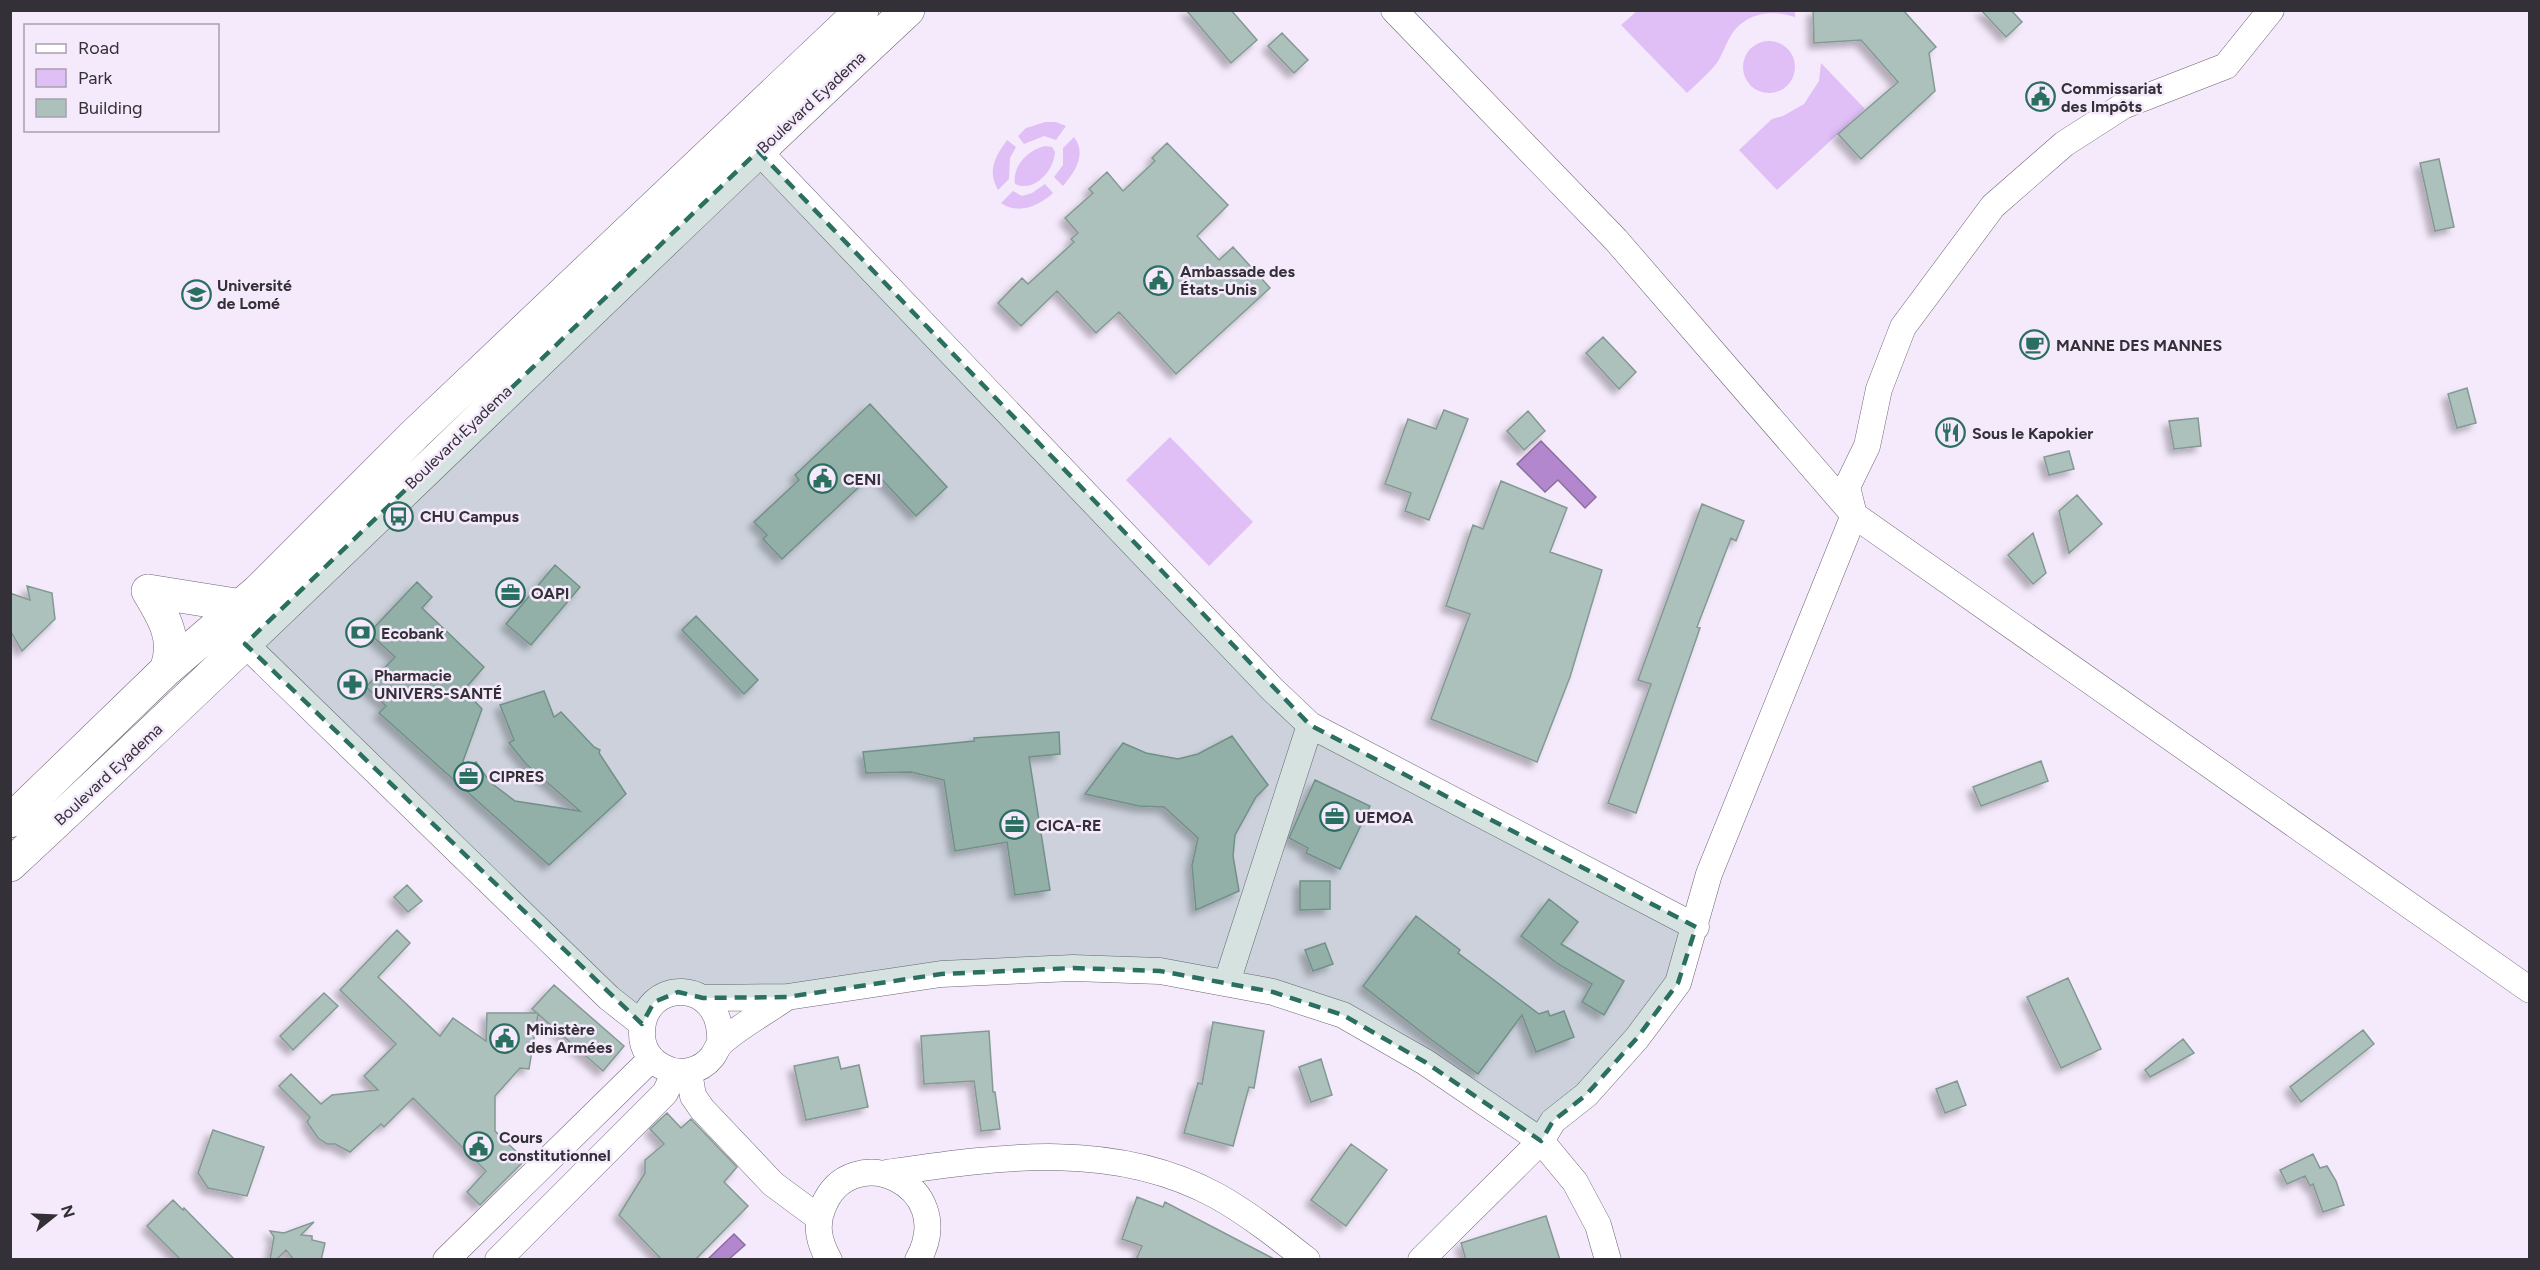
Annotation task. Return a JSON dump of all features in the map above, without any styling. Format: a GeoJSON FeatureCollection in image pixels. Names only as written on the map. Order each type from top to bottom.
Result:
{"type":"FeatureCollection","features":[{"type":"Feature","properties":{"kind":"highway","name":"Boulevard Eyadema"},"geometry":{"type":"LineString","coordinates":[[10,865],[245,644],[748,140],[861,10]]}},
{"type":"Feature","properties":{"kind":"highway","name":"Boulevard Eyadema"},"geometry":{"type":"LineString","coordinates":[[10,821],[166,670],[242,606],[415,434],[748,140],[908,10]]}},
{"type":"Feature","properties":{"kind":"highway"},"geometry":{"type":"LineString","coordinates":[[166,670],[172,656],[170,633],[164,616],[148,591],[242,606]]}},
{"type":"Feature","properties":{"kind":"street"},"geometry":{"type":"LineString","coordinates":[[1395,10],[1616,240],[1854,515],[2529,990]]}},
{"type":"Feature","properties":{"kind":"street"},"geometry":{"type":"LineString","coordinates":[[1421,1260],[1541,1141],[1553,1121],[1586,1095],[1638,1038],[1678,983],[1696,927],[1709,874],[1854,515],[1847,487],[1868,446],[1879,389],[1903,327],[1993,206],[2064,144],[2123,106],[2226,66],[2271,10]]}},
{"type":"Feature","properties":{"kind":"street"},"geometry":{"type":"LineString","coordinates":[[748,140],[1272,689],[1310,725],[1696,927]]}},
{"type":"Feature","properties":{"kind":"street"},"geometry":{"type":"LineString","coordinates":[[216,629],[245,644],[609,998],[642,1024]]}},
{"type":"Feature","properties":{"kind":"street"},"geometry":{"type":"LineString","coordinates":[[1227,982],[1310,725]]}},
{"type":"Feature","properties":{"kind":"street"},"geometry":{"type":"LineString","coordinates":[[819,1218],[773,1184],[702,1109],[682,1072],[651,1059],[642,1043],[642,1024],[654,1002],[665,995],[691,993],[703,998],[787,997],[941,974],[1073,968],[1160,971],[1273,992],[1343,1015],[1425,1062],[1541,1141],[1575,1182],[1598,1225],[1608,1260]]}},
{"type":"Feature","properties":{"kind":"street"},"geometry":{"type":"LineString","coordinates":[[720,1043],[787,997]]}},
{"type":"Feature","properties":{"kind":"street"},"geometry":{"type":"LineString","coordinates":[[498,1260],[665,1093],[682,1072],[702,1066],[713,1056],[720,1043],[721,1026],[715,1011],[703,998]]}},
{"type":"Feature","properties":{"kind":"street"},"geometry":{"type":"LineString","coordinates":[[446,1260],[651,1059]]}},
{"type":"Feature","properties":{"kind":"street"},"geometry":{"type":"LineString","coordinates":[[829,1260],[819,1233],[819,1218],[831,1191],[843,1181],[856,1175],[1042,1155],[1108,1159],[1159,1172],[1216,1196],[1266,1228],[1307,1260]]}},
{"type":"Feature","properties":{"kind":"street"},"geometry":{"type":"LineString","coordinates":[[886,1173],[906,1184],[922,1201],[927,1216],[928,1232],[925,1247],[918,1260]]}},
{"type":"Feature","properties":{"kind":"highlighted area"},"geometry":{"type":"Polygon","coordinates":[[[758,151],[1310,725],[1696,927],[1678,983],[1637,1038],[1586,1095],[1553,1121],[1541,1141],[1425,1062],[1343,1015],[1273,992],[1160,971],[1073,968],[941,974],[787,997],[703,998],[678,992],[654,1002],[642,1024],[245,644],[758,151]]]}},
{"type":"Feature","properties":{"kind":"green space"},"geometry":{"type":"Polygon","coordinates":[[[1795,10],[1795,17],[1767,13],[1750,18],[1730,37],[1717,63],[1687,93],[1621,25],[1637,11],[1795,10]]]}},
{"type":"Feature","properties":{"kind":"green space"},"geometry":{"type":"Polygon","coordinates":[[[1764,41],[1774,41],[1788,48],[1795,67],[1788,86],[1774,93],[1764,93],[1754,89],[1747,82],[1743,72],[1743,62],[1747,52],[1754,45],[1764,41]]]}},
{"type":"Feature","properties":{"kind":"green space"},"geometry":{"type":"Polygon","coordinates":[[[1821,63],[1865,109],[1777,190],[1739,150],[1772,119],[1783,116],[1804,104],[1819,81],[1821,63]]]}},
{"type":"Feature","properties":{"kind":"green space"},"geometry":{"type":"Polygon","coordinates":[[[1045,122],[1056,122],[1066,126],[1056,140],[1044,136],[1024,144],[1018,136],[1026,128],[1045,122]]]}},
{"type":"Feature","properties":{"kind":"green space"},"geometry":{"type":"Polygon","coordinates":[[[1074,137],[1078,143],[1078,163],[1063,186],[1054,177],[1063,165],[1063,148],[1074,137]]]}},
{"type":"Feature","properties":{"kind":"green space"},"geometry":{"type":"Polygon","coordinates":[[[1007,140],[1016,147],[1010,158],[1009,179],[998,190],[993,177],[994,164],[1007,140]]]}},
{"type":"Feature","properties":{"kind":"green space"},"geometry":{"type":"Polygon","coordinates":[[[1045,146],[1052,147],[1055,152],[1047,172],[1036,183],[1022,186],[1015,184],[1016,171],[1022,160],[1033,151],[1045,146]]]}},
{"type":"Feature","properties":{"kind":"green space"},"geometry":{"type":"Polygon","coordinates":[[[1045,184],[1053,193],[1035,205],[1021,209],[1008,207],[1001,203],[1013,191],[1022,196],[1032,193],[1045,184]]]}},
{"type":"Feature","properties":{"kind":"green space"},"geometry":{"type":"Polygon","coordinates":[[[1170,437],[1253,522],[1209,566],[1126,480],[1170,437]]]}},
{"type":"Feature","properties":{"kind":"shaded area"},"geometry":{"type":"Polygon","coordinates":[[[1541,441],[1596,497],[1585,508],[1558,480],[1545,492],[1517,464],[1541,441]]]}},
{"type":"Feature","properties":{"kind":"shaded area"},"geometry":{"type":"Polygon","coordinates":[[[734,1234],[745,1245],[729,1259],[708,1259],[734,1234]]]}},
{"type":"Feature","properties":{"kind":"building"},"geometry":{"type":"Polygon","coordinates":[[[1186,10],[1231,10],[1257,40],[1231,63],[1186,10]]]}},
{"type":"Feature","properties":{"kind":"building"},"geometry":{"type":"Polygon","coordinates":[[[1813,10],[1903,10],[1936,47],[1929,53],[1935,91],[1861,159],[1838,134],[1898,82],[1861,40],[1814,43],[1813,10]]]}},
{"type":"Feature","properties":{"kind":"building"},"geometry":{"type":"Polygon","coordinates":[[[1981,10],[2011,10],[2022,22],[2006,37],[1981,10]]]}},
{"type":"Feature","properties":{"kind":"building"},"geometry":{"type":"Polygon","coordinates":[[[1282,33],[1308,60],[1294,73],[1268,46],[1282,33]]]}},
{"type":"Feature","properties":{"kind":"building"},"geometry":{"type":"Polygon","coordinates":[[[1167,143],[1228,205],[1197,236],[1219,260],[1233,247],[1270,288],[1176,374],[1119,312],[1096,333],[1057,291],[1021,326],[998,303],[1022,278],[1028,284],[1074,242],[1071,239],[1078,233],[1065,218],[1093,193],[1089,189],[1107,172],[1123,191],[1155,161],[1152,158],[1167,143]]]}},
{"type":"Feature","properties":{"kind":"building"},"geometry":{"type":"Polygon","coordinates":[[[2439,159],[2454,227],[2435,231],[2420,163],[2439,159]]]}},
{"type":"Feature","properties":{"kind":"building"},"geometry":{"type":"Polygon","coordinates":[[[1603,337],[1636,372],[1619,389],[1586,353],[1603,337]]]}},
{"type":"Feature","properties":{"kind":"building"},"geometry":{"type":"Polygon","coordinates":[[[2467,388],[2476,423],[2457,428],[2448,394],[2467,388]]]}},
{"type":"Feature","properties":{"kind":"building"},"geometry":{"type":"Polygon","coordinates":[[[870,404],[947,487],[916,516],[875,472],[782,559],[763,539],[767,535],[754,522],[799,480],[795,475],[870,404]]]}},
{"type":"Feature","properties":{"kind":"building"},"geometry":{"type":"Polygon","coordinates":[[[1444,410],[1468,419],[1429,520],[1405,511],[1411,493],[1385,484],[1408,419],[1436,429],[1444,410]]]}},
{"type":"Feature","properties":{"kind":"building"},"geometry":{"type":"Polygon","coordinates":[[[1528,411],[1545,431],[1524,450],[1507,431],[1528,411]]]}},
{"type":"Feature","properties":{"kind":"building"},"geometry":{"type":"Polygon","coordinates":[[[2198,418],[2201,446],[2174,449],[2169,421],[2198,418]]]}},
{"type":"Feature","properties":{"kind":"building"},"geometry":{"type":"Polygon","coordinates":[[[2069,451],[2074,469],[2049,475],[2044,457],[2069,451]]]}},
{"type":"Feature","properties":{"kind":"building"},"geometry":{"type":"Polygon","coordinates":[[[1501,481],[1567,508],[1550,552],[1602,570],[1570,677],[1537,762],[1431,719],[1470,614],[1446,606],[1473,525],[1483,529],[1501,481]]]}},
{"type":"Feature","properties":{"kind":"building"},"geometry":{"type":"Polygon","coordinates":[[[2077,495],[2102,524],[2069,553],[2059,511],[2077,495]]]}},
{"type":"Feature","properties":{"kind":"building"},"geometry":{"type":"Polygon","coordinates":[[[1702,504],[1744,521],[1736,541],[1731,538],[1697,627],[1700,628],[1636,813],[1608,803],[1651,684],[1638,680],[1702,504]]]}},
{"type":"Feature","properties":{"kind":"building"},"geometry":{"type":"Polygon","coordinates":[[[2033,533],[2046,573],[2033,584],[2008,555],[2033,533]]]}},
{"type":"Feature","properties":{"kind":"building"},"geometry":{"type":"Polygon","coordinates":[[[555,565],[580,587],[531,645],[506,624],[555,565]]]}},
{"type":"Feature","properties":{"kind":"building"},"geometry":{"type":"Polygon","coordinates":[[[417,582],[432,597],[422,608],[484,667],[464,690],[482,709],[459,772],[476,762],[490,782],[515,801],[580,811],[526,764],[509,743],[514,740],[500,705],[544,691],[554,717],[561,712],[594,747],[600,750],[599,753],[626,794],[549,865],[379,713],[386,706],[366,687],[395,657],[369,633],[417,582]]]}},
{"type":"Feature","properties":{"kind":"building"},"geometry":{"type":"Polygon","coordinates":[[[27,586],[52,593],[55,619],[22,651],[10,630],[10,593],[30,600],[27,586]]]}},
{"type":"Feature","properties":{"kind":"building"},"geometry":{"type":"Polygon","coordinates":[[[696,616],[758,680],[744,694],[682,630],[696,616]]]}},
{"type":"Feature","properties":{"kind":"building"},"geometry":{"type":"Polygon","coordinates":[[[1059,732],[1060,754],[1029,757],[1050,890],[1015,895],[1007,842],[955,851],[944,780],[911,772],[866,773],[863,752],[974,741],[974,738],[1059,732]]]}},
{"type":"Feature","properties":{"kind":"building"},"geometry":{"type":"Polygon","coordinates":[[[1232,736],[1268,785],[1256,797],[1235,835],[1233,856],[1239,891],[1196,910],[1192,865],[1198,838],[1164,807],[1139,806],[1085,794],[1123,743],[1146,753],[1178,759],[1198,754],[1232,736]]]}},
{"type":"Feature","properties":{"kind":"building"},"geometry":{"type":"Polygon","coordinates":[[[2041,761],[2048,781],[1981,806],[1973,787],[2041,761]]]}},
{"type":"Feature","properties":{"kind":"building"},"geometry":{"type":"Polygon","coordinates":[[[1315,780],[1370,806],[1340,869],[1306,853],[1308,848],[1289,838],[1315,780]]]}},
{"type":"Feature","properties":{"kind":"building"},"geometry":{"type":"Polygon","coordinates":[[[1300,881],[1330,881],[1330,909],[1300,910],[1300,881]]]}},
{"type":"Feature","properties":{"kind":"building"},"geometry":{"type":"Polygon","coordinates":[[[407,885],[422,901],[408,912],[394,897],[407,885]]]}},
{"type":"Feature","properties":{"kind":"building"},"geometry":{"type":"Polygon","coordinates":[[[1549,899],[1578,922],[1561,944],[1624,981],[1604,1015],[1582,1002],[1592,984],[1558,964],[1521,936],[1549,899]]]}},
{"type":"Feature","properties":{"kind":"building"},"geometry":{"type":"Polygon","coordinates":[[[1416,916],[1460,950],[1458,953],[1539,1014],[1548,1011],[1550,1016],[1564,1011],[1574,1037],[1536,1052],[1522,1015],[1478,1074],[1425,1035],[1363,986],[1416,916]]]}},
{"type":"Feature","properties":{"kind":"building"},"geometry":{"type":"Polygon","coordinates":[[[397,930],[410,943],[378,977],[440,1036],[453,1018],[486,1041],[487,1013],[537,1013],[532,1009],[554,985],[624,1046],[603,1071],[538,1014],[529,1069],[520,1068],[495,1096],[495,1131],[525,1160],[480,1205],[467,1192],[486,1171],[413,1098],[384,1127],[381,1124],[350,1152],[335,1144],[327,1144],[318,1138],[307,1122],[310,1117],[279,1086],[291,1074],[321,1104],[332,1095],[378,1090],[364,1076],[396,1044],[340,990],[397,930]]]}},
{"type":"Feature","properties":{"kind":"building"},"geometry":{"type":"Polygon","coordinates":[[[1325,943],[1333,964],[1313,971],[1305,950],[1325,943]]]}},
{"type":"Feature","properties":{"kind":"building"},"geometry":{"type":"Polygon","coordinates":[[[2068,978],[2101,1049],[2061,1068],[2027,997],[2068,978]]]}},
{"type":"Feature","properties":{"kind":"building"},"geometry":{"type":"Polygon","coordinates":[[[324,993],[338,1006],[293,1050],[280,1036],[324,993]]]}},
{"type":"Feature","properties":{"kind":"building"},"geometry":{"type":"Polygon","coordinates":[[[1213,1022],[1264,1031],[1254,1088],[1249,1087],[1233,1146],[1184,1133],[1198,1083],[1202,1084],[1213,1022]]]}},
{"type":"Feature","properties":{"kind":"building"},"geometry":{"type":"Polygon","coordinates":[[[2363,1030],[2374,1044],[2301,1102],[2290,1087],[2363,1030]]]}},
{"type":"Feature","properties":{"kind":"building"},"geometry":{"type":"Polygon","coordinates":[[[989,1031],[993,1092],[995,1092],[1000,1129],[981,1131],[974,1081],[924,1084],[921,1036],[989,1031]]]}},
{"type":"Feature","properties":{"kind":"building"},"geometry":{"type":"Polygon","coordinates":[[[2183,1039],[2194,1053],[2150,1077],[2145,1070],[2183,1039]]]}},
{"type":"Feature","properties":{"kind":"building"},"geometry":{"type":"Polygon","coordinates":[[[838,1057],[841,1069],[859,1065],[868,1107],[806,1120],[794,1066],[838,1057]]]}},
{"type":"Feature","properties":{"kind":"building"},"geometry":{"type":"Polygon","coordinates":[[[1321,1059],[1332,1095],[1311,1102],[1299,1067],[1321,1059]]]}},
{"type":"Feature","properties":{"kind":"building"},"geometry":{"type":"Polygon","coordinates":[[[1957,1081],[1966,1105],[1945,1113],[1936,1089],[1957,1081]]]}},
{"type":"Feature","properties":{"kind":"building"},"geometry":{"type":"Polygon","coordinates":[[[667,1113],[681,1128],[691,1119],[737,1167],[724,1182],[748,1206],[695,1260],[662,1260],[619,1215],[645,1173],[645,1160],[664,1144],[650,1129],[667,1113]]]}},
{"type":"Feature","properties":{"kind":"building"},"geometry":{"type":"Polygon","coordinates":[[[213,1130],[264,1147],[247,1196],[208,1188],[198,1173],[213,1130]]]}},
{"type":"Feature","properties":{"kind":"building"},"geometry":{"type":"Polygon","coordinates":[[[1351,1144],[1387,1170],[1346,1226],[1311,1200],[1351,1144]]]}},
{"type":"Feature","properties":{"kind":"building"},"geometry":{"type":"Polygon","coordinates":[[[2313,1154],[2320,1168],[2327,1166],[2336,1181],[2344,1205],[2323,1212],[2313,1184],[2310,1186],[2305,1176],[2287,1184],[2280,1170],[2313,1154]]]}},
{"type":"Feature","properties":{"kind":"building"},"geometry":{"type":"Polygon","coordinates":[[[1137,1197],[1163,1207],[1165,1202],[1276,1260],[1136,1260],[1142,1246],[1122,1239],[1137,1197]]]}},
{"type":"Feature","properties":{"kind":"building"},"geometry":{"type":"Polygon","coordinates":[[[173,1200],[183,1210],[184,1208],[235,1260],[181,1260],[147,1226],[173,1200]]]}},
{"type":"Feature","properties":{"kind":"building"},"geometry":{"type":"Polygon","coordinates":[[[1546,1216],[1560,1260],[1466,1260],[1461,1243],[1546,1216]]]}},
{"type":"Feature","properties":{"kind":"building"},"geometry":{"type":"Polygon","coordinates":[[[314,1222],[301,1235],[312,1236],[312,1240],[325,1243],[321,1260],[294,1260],[286,1250],[276,1260],[270,1260],[274,1237],[270,1231],[284,1233],[314,1222]]]}},
{"type":"Feature","properties":{"kind":"place","name":"Commissariat des Impôts"},"geometry":{"type":"Point","coordinates":[2040,97]}},
{"type":"Feature","properties":{"kind":"place","name":"Ambassade des États-Unis"},"geometry":{"type":"Point","coordinates":[1159,280]}},
{"type":"Feature","properties":{"kind":"place","name":"Université de Lomé"},"geometry":{"type":"Point","coordinates":[196,294]}},
{"type":"Feature","properties":{"kind":"place","name":"MANNE DES MANNES"},"geometry":{"type":"Point","coordinates":[2035,345]}},
{"type":"Feature","properties":{"kind":"place","name":"Sous le Kapokier"},"geometry":{"type":"Point","coordinates":[1951,433]}},
{"type":"Feature","properties":{"kind":"place","name":"CENI"},"geometry":{"type":"Point","coordinates":[822,479]}},
{"type":"Feature","properties":{"kind":"place","name":"CHU Campus"},"geometry":{"type":"Point","coordinates":[399,516]}},
{"type":"Feature","properties":{"kind":"place","name":"OAPI"},"geometry":{"type":"Point","coordinates":[510,593]}},
{"type":"Feature","properties":{"kind":"place","name":"Ecobank"},"geometry":{"type":"Point","coordinates":[360,633]}},
{"type":"Feature","properties":{"kind":"place","name":"Pharmacie UNIVERS-SANTÉ"},"geometry":{"type":"Point","coordinates":[353,684]}},
{"type":"Feature","properties":{"kind":"place","name":"CIPRES"},"geometry":{"type":"Point","coordinates":[468,776]}},
{"type":"Feature","properties":{"kind":"place","name":"UEMOA"},"geometry":{"type":"Point","coordinates":[1334,817]}},
{"type":"Feature","properties":{"kind":"place","name":"CICA-RE"},"geometry":{"type":"Point","coordinates":[1015,825]}},
{"type":"Feature","properties":{"kind":"place","name":"Ministère des Armées"},"geometry":{"type":"Point","coordinates":[505,1038]}},
{"type":"Feature","properties":{"kind":"place","name":"Cours constitutionnel"},"geometry":{"type":"Point","coordinates":[478,1146]}}]}
